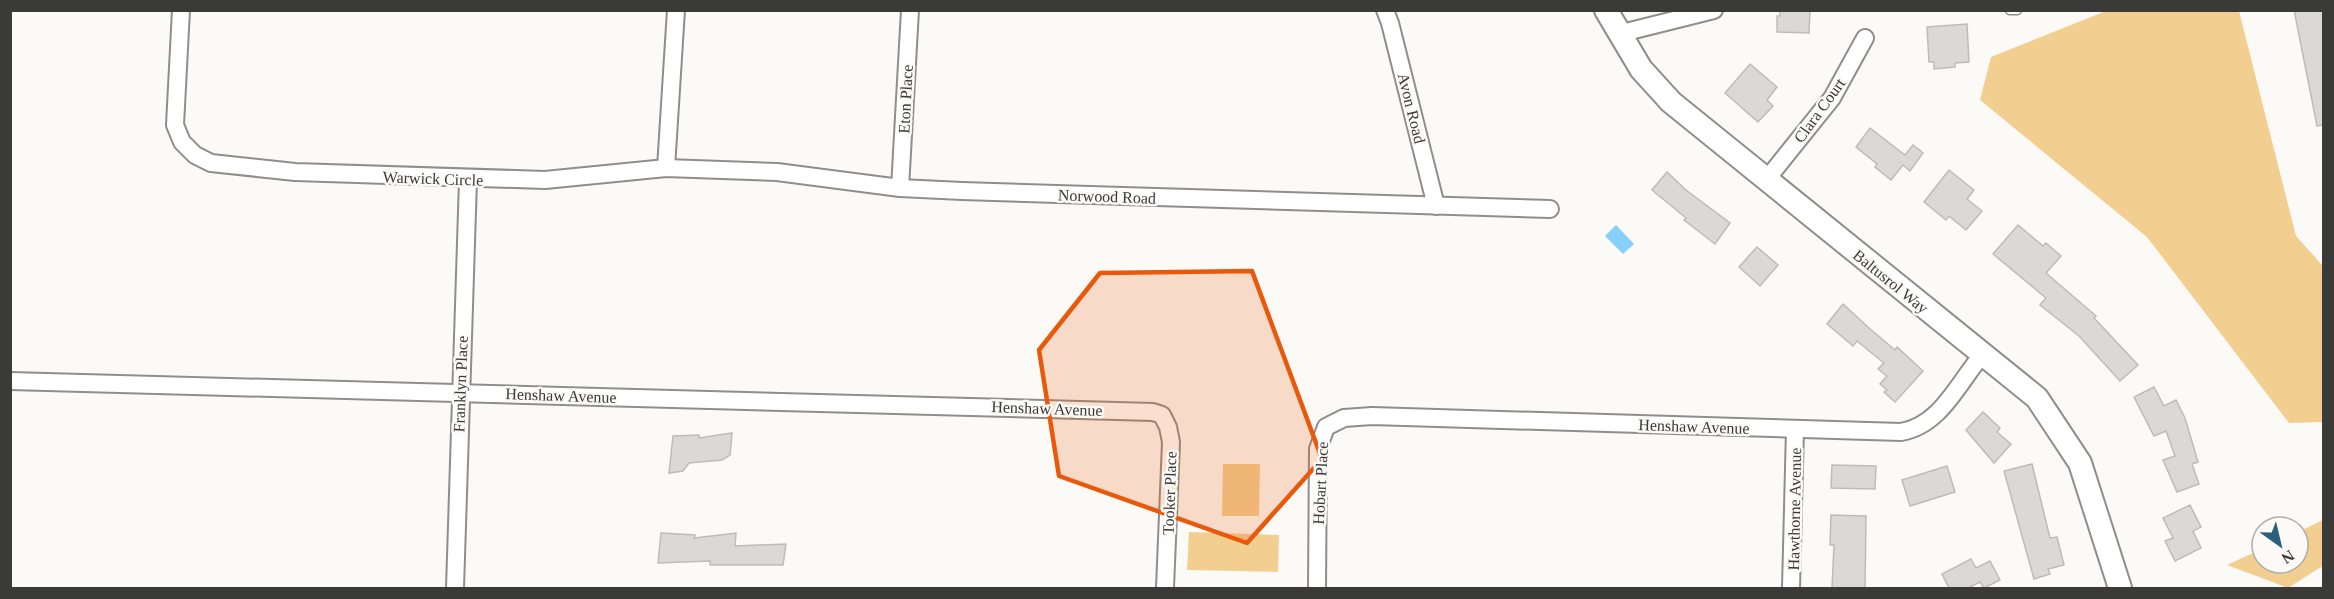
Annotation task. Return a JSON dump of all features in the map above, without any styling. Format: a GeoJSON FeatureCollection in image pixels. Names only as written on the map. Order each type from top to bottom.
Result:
{"type":"FeatureCollection","features":[{"type":"Feature","properties":{"kind":"street","name":"Warwick Circle"},"geometry":{"type":"LineString","coordinates":[[181,10],[175,125],[182,142],[195,155],[211,163],[296,172],[468,180],[545,180],[666,168]]}},
{"type":"Feature","properties":{"kind":"street"},"geometry":{"type":"LineString","coordinates":[[666,168],[676,10]]}},
{"type":"Feature","properties":{"kind":"street","name":"Eton Place"},"geometry":{"type":"LineString","coordinates":[[900,188],[910,10]]}},
{"type":"Feature","properties":{"kind":"street","name":"Avon Road"},"geometry":{"type":"LineString","coordinates":[[1384,10],[1437,206]]}},
{"type":"Feature","properties":{"kind":"street","name":"Baltusrol Way"},"geometry":{"type":"LineString","coordinates":[[1606,10],[1618,34],[1641,69],[1671,102],[2037,398],[2080,464],[2120,588]]}},
{"type":"Feature","properties":{"kind":"street"},"geometry":{"type":"LineString","coordinates":[[1618,34],[1714,10]]}},
{"type":"Feature","properties":{"kind":"street","name":"Clara Court"},"geometry":{"type":"LineString","coordinates":[[1767,179],[1832,98],[1865,38]]}},
{"type":"Feature","properties":{"kind":"street","name":"Norwood Road"},"geometry":{"type":"LineString","coordinates":[[666,168],[777,172],[900,188],[1550,209]]}},
{"type":"Feature","properties":{"kind":"street","name":"Franklyn Place"},"geometry":{"type":"LineString","coordinates":[[455,588],[468,180]]}},
{"type":"Feature","properties":{"kind":"street","name":"Henshaw Avenue"},"geometry":{"type":"LineString","coordinates":[[1372,416],[1901,432],[1917,429],[1933,418],[1982,354]]}},
{"type":"Feature","properties":{"kind":"street","name":"Henshaw Avenue"},"geometry":{"type":"LineString","coordinates":[[10,381],[1111,410]]}},
{"type":"Feature","properties":{"kind":"street","name":"Tooker Place"},"geometry":{"type":"LineString","coordinates":[[1111,410],[1153,412],[1162,415],[1168,427],[1171,442],[1165,588]]}},
{"type":"Feature","properties":{"kind":"street","name":"Hobart Place"},"geometry":{"type":"LineString","coordinates":[[1317,588],[1318,449],[1321,436],[1331,422],[1344,418],[1372,416]]}},
{"type":"Feature","properties":{"kind":"street","name":"Hawthorne Avenue"},"geometry":{"type":"LineString","coordinates":[[1791,588],[1795,429]]}},
{"type":"Feature","properties":{"kind":"lane"},"geometry":{"type":"LineString","coordinates":[[2010,10],[2017,10]]}},
{"type":"Feature","properties":{"kind":"highlighted area"},"geometry":{"type":"Polygon","coordinates":[[[1252,271],[1322,459],[1247,543],[1059,476],[1039,350],[1100,273],[1252,271]]]}},
{"type":"Feature","properties":{"kind":"shaded area"},"geometry":{"type":"Polygon","coordinates":[[[2106,11],[2239,11],[2296,236],[2323,266],[2323,422],[2289,423],[2147,237],[1980,100],[1991,57],[2106,11]]]}},
{"type":"Feature","properties":{"kind":"shaded area"},"geometry":{"type":"Polygon","coordinates":[[[1223,464],[1260,464],[1259,516],[1222,516],[1223,464]]]}},
{"type":"Feature","properties":{"kind":"shaded area"},"geometry":{"type":"Polygon","coordinates":[[[2323,520],[2323,571],[2321,567],[2310,574],[2310,526],[2323,520]]]}},
{"type":"Feature","properties":{"kind":"shaded area"},"geometry":{"type":"Polygon","coordinates":[[[1189,532],[1279,535],[1278,572],[1187,570],[1189,532]]]}},
{"type":"Feature","properties":{"kind":"shaded area"},"geometry":{"type":"Polygon","coordinates":[[[2250,554],[2250,574],[2227,565],[2250,554]]]}},
{"type":"Feature","properties":{"kind":"shaded area"},"geometry":{"type":"Polygon","coordinates":[[[2254,575],[2308,575],[2288,588],[2254,575]]]}},
{"type":"Feature","properties":{"kind":"water"},"geometry":{"type":"Polygon","coordinates":[[[1616,225],[1634,244],[1623,254],[1605,236],[1616,225]]]}},
{"type":"Feature","properties":{"kind":"building"},"geometry":{"type":"Polygon","coordinates":[[[1780,10],[1810,10],[1809,33],[1777,32],[1777,16],[1780,16],[1780,10]]]}},
{"type":"Feature","properties":{"kind":"building"},"geometry":{"type":"Polygon","coordinates":[[[2294,10],[2324,10],[2324,125],[2317,126],[2294,10]]]}},
{"type":"Feature","properties":{"kind":"building"},"geometry":{"type":"Polygon","coordinates":[[[1967,24],[1969,62],[1955,63],[1955,67],[1934,69],[1934,62],[1929,62],[1927,27],[1967,24]]]}},
{"type":"Feature","properties":{"kind":"building"},"geometry":{"type":"Polygon","coordinates":[[[1750,64],[1777,87],[1767,100],[1773,106],[1758,122],[1725,93],[1750,64]]]}},
{"type":"Feature","properties":{"kind":"building"},"geometry":{"type":"Polygon","coordinates":[[[1870,128],[1905,155],[1913,145],[1923,153],[1910,171],[1903,165],[1891,180],[1875,167],[1877,164],[1856,147],[1870,128]]]}},
{"type":"Feature","properties":{"kind":"building"},"geometry":{"type":"Polygon","coordinates":[[[1949,170],[1974,190],[1967,199],[1982,211],[1966,230],[1949,216],[1946,220],[1924,202],[1949,170]]]}},
{"type":"Feature","properties":{"kind":"building"},"geometry":{"type":"Polygon","coordinates":[[[1667,172],[1686,190],[1730,223],[1715,244],[1684,220],[1686,218],[1652,190],[1667,172]]]}},
{"type":"Feature","properties":{"kind":"building"},"geometry":{"type":"Polygon","coordinates":[[[2018,225],[2043,246],[2046,243],[2061,256],[2046,273],[2096,316],[2094,318],[2138,365],[2120,381],[2079,336],[2040,305],[2046,298],[1993,254],[2018,225]]]}},
{"type":"Feature","properties":{"kind":"building"},"geometry":{"type":"Polygon","coordinates":[[[1757,247],[1778,265],[1760,286],[1739,267],[1757,247]]]}},
{"type":"Feature","properties":{"kind":"building"},"geometry":{"type":"Polygon","coordinates":[[[1843,304],[1895,350],[1897,347],[1923,371],[1895,402],[1884,392],[1887,390],[1880,384],[1887,376],[1878,369],[1884,363],[1857,341],[1853,346],[1827,324],[1843,304]]]}},
{"type":"Feature","properties":{"kind":"building"},"geometry":{"type":"Polygon","coordinates":[[[2154,387],[2164,406],[2176,400],[2185,418],[2198,462],[2192,464],[2199,484],[2177,492],[2163,460],[2175,456],[2166,431],[2154,436],[2134,397],[2154,387]]]}},
{"type":"Feature","properties":{"kind":"building"},"geometry":{"type":"Polygon","coordinates":[[[1983,412],[2000,428],[1997,432],[2011,444],[1994,463],[1966,430],[1983,412]]]}},
{"type":"Feature","properties":{"kind":"building"},"geometry":{"type":"Polygon","coordinates":[[[732,433],[730,455],[722,460],[689,463],[683,471],[669,473],[673,436],[699,435],[699,438],[732,433]]]}},
{"type":"Feature","properties":{"kind":"building"},"geometry":{"type":"Polygon","coordinates":[[[2032,464],[2050,538],[2057,537],[2064,565],[2048,569],[2050,574],[2034,579],[2004,471],[2032,464]]]}},
{"type":"Feature","properties":{"kind":"building"},"geometry":{"type":"Polygon","coordinates":[[[1832,465],[1876,466],[1875,489],[1831,488],[1832,465]]]}},
{"type":"Feature","properties":{"kind":"building"},"geometry":{"type":"Polygon","coordinates":[[[1947,466],[1955,492],[1910,506],[1902,480],[1947,466]]]}},
{"type":"Feature","properties":{"kind":"building"},"geometry":{"type":"Polygon","coordinates":[[[2190,505],[2201,527],[2193,531],[2201,548],[2175,561],[2165,541],[2173,538],[2163,518],[2190,505]]]}},
{"type":"Feature","properties":{"kind":"building"},"geometry":{"type":"Polygon","coordinates":[[[1831,515],[1866,516],[1865,588],[1832,588],[1834,545],[1830,545],[1831,515]]]}},
{"type":"Feature","properties":{"kind":"building"},"geometry":{"type":"Polygon","coordinates":[[[661,533],[695,535],[694,538],[736,533],[735,546],[786,544],[783,565],[710,565],[710,561],[658,563],[661,533]]]}},
{"type":"Feature","properties":{"kind":"building"},"geometry":{"type":"Polygon","coordinates":[[[1971,559],[1976,568],[1990,561],[2000,580],[1984,588],[1980,582],[1968,588],[1949,588],[1942,574],[1971,559]]]}}]}
